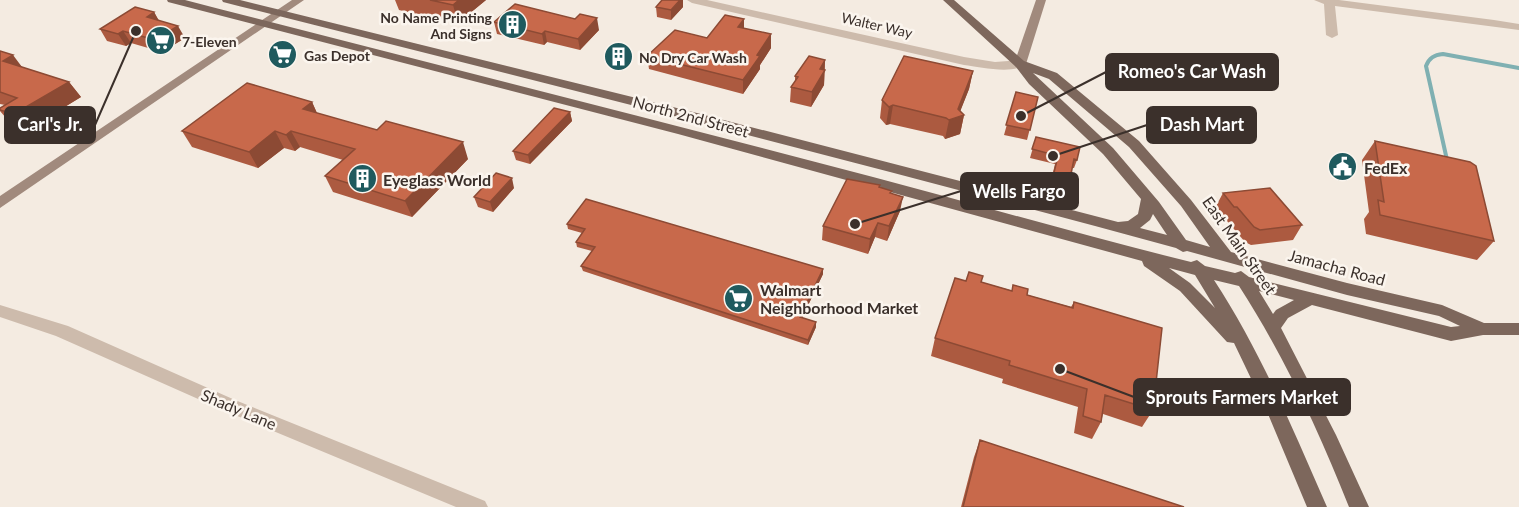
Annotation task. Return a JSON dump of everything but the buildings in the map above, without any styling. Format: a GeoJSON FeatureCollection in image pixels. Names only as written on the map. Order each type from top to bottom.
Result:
{"type":"FeatureCollection","features":[{"type":"Feature","properties":{"kind":"main road","name":"North 2nd Street"},"geometry":{"type":"LineString","coordinates":[[172,0],[622,116],[1200,270]]}},
{"type":"Feature","properties":{"kind":"main road","name":"North 2nd Street"},"geometry":{"type":"LineString","coordinates":[[227,0],[656,107],[1181,244]]}},
{"type":"Feature","properties":{"kind":"main road","name":"East Main Street"},"geometry":{"type":"LineString","coordinates":[[948,0],[1020,64],[1033,81],[1108,151],[1148,198],[1221,302],[1249,355],[1317,507]]}},
{"type":"Feature","properties":{"kind":"main road"},"geometry":{"type":"LineString","coordinates":[[430,67],[461,62],[481,63]]}},
{"type":"Feature","properties":{"kind":"main road","name":"East Main Street"},"geometry":{"type":"LineString","coordinates":[[1020,64],[1053,76],[1134,144],[1186,203],[1243,281],[1272,329],[1349,479],[1359,507]]}},
{"type":"Feature","properties":{"kind":"main road"},"geometry":{"type":"LineString","coordinates":[[622,116],[643,114],[653,111],[656,107]]}},
{"type":"Feature","properties":{"kind":"main road"},"geometry":{"type":"LineString","coordinates":[[717,141],[748,143],[768,141],[771,137]]}},
{"type":"Feature","properties":{"kind":"main road"},"geometry":{"type":"LineString","coordinates":[[764,154],[821,150]]}},
{"type":"Feature","properties":{"kind":"main road"},"geometry":{"type":"LineString","coordinates":[[1115,227],[1132,226],[1145,216],[1148,198]]}},
{"type":"Feature","properties":{"kind":"main road","name":"Jamacha Road"},"geometry":{"type":"LineString","coordinates":[[1181,244],[1347,289],[1442,311],[1483,329]]}},
{"type":"Feature","properties":{"kind":"main road"},"geometry":{"type":"LineString","coordinates":[[1130,252],[1158,267],[1185,287],[1208,308],[1249,355]]}},
{"type":"Feature","properties":{"kind":"main road","name":"Jamacha Road"},"geometry":{"type":"LineString","coordinates":[[1200,270],[1451,334],[1483,329],[1519,329]]}},
{"type":"Feature","properties":{"kind":"main road"},"geometry":{"type":"LineString","coordinates":[[1272,329],[1282,314],[1311,298]]}},
{"type":"Feature","properties":{"kind":"street"},"geometry":{"type":"LineString","coordinates":[[0,203],[298,0]]}},
{"type":"Feature","properties":{"kind":"street","name":"Walter Way"},"geometry":{"type":"LineString","coordinates":[[692,0],[964,61],[995,66],[1020,64]]}},
{"type":"Feature","properties":{"kind":"street"},"geometry":{"type":"LineString","coordinates":[[1020,64],[1041,0]]}},
{"type":"Feature","properties":{"kind":"street"},"geometry":{"type":"LineString","coordinates":[[1332,35],[1326,1],[1376,10],[1464,18],[1519,27]]}},
{"type":"Feature","properties":{"kind":"street","name":"Shady Lane"},"geometry":{"type":"LineString","coordinates":[[0,311],[62,331],[229,405],[478,507]]}},
{"type":"Feature","properties":{"kind":"waterway"},"geometry":{"type":"LineString","coordinates":[[1447,160],[1426,66],[1429,61],[1434,56],[1443,54],[1519,68]]}},
{"type":"Feature","properties":{"kind":"place","name":"No Name Printing And Signs"},"geometry":{"type":"Point","coordinates":[513,25]}},
{"type":"Feature","properties":{"kind":"place","name":"Carl's Jr."},"geometry":{"type":"Point","coordinates":[136,31]}},
{"type":"Feature","properties":{"kind":"place","name":"7-Eleven"},"geometry":{"type":"Point","coordinates":[161,41]}},
{"type":"Feature","properties":{"kind":"place","name":"Gas Depot"},"geometry":{"type":"Point","coordinates":[283,55]}},
{"type":"Feature","properties":{"kind":"place","name":"No Dry Car Wash"},"geometry":{"type":"Point","coordinates":[618,57]}},
{"type":"Feature","properties":{"kind":"place","name":"Romeo's Car Wash"},"geometry":{"type":"Point","coordinates":[1021,116]}},
{"type":"Feature","properties":{"kind":"place","name":"Dash Mart"},"geometry":{"type":"Point","coordinates":[1053,156]}},
{"type":"Feature","properties":{"kind":"place","name":"FedEx"},"geometry":{"type":"Point","coordinates":[1343,167]}},
{"type":"Feature","properties":{"kind":"place","name":"Eyeglass World"},"geometry":{"type":"Point","coordinates":[362,179]}},
{"type":"Feature","properties":{"kind":"place","name":"Wells Fargo"},"geometry":{"type":"Point","coordinates":[855,224]}},
{"type":"Feature","properties":{"kind":"place","name":"Walmart Neighborhood Market"},"geometry":{"type":"Point","coordinates":[739,298]}},
{"type":"Feature","properties":{"kind":"place","name":"Sprouts Farmers Market"},"geometry":{"type":"Point","coordinates":[1060,369]}}]}
